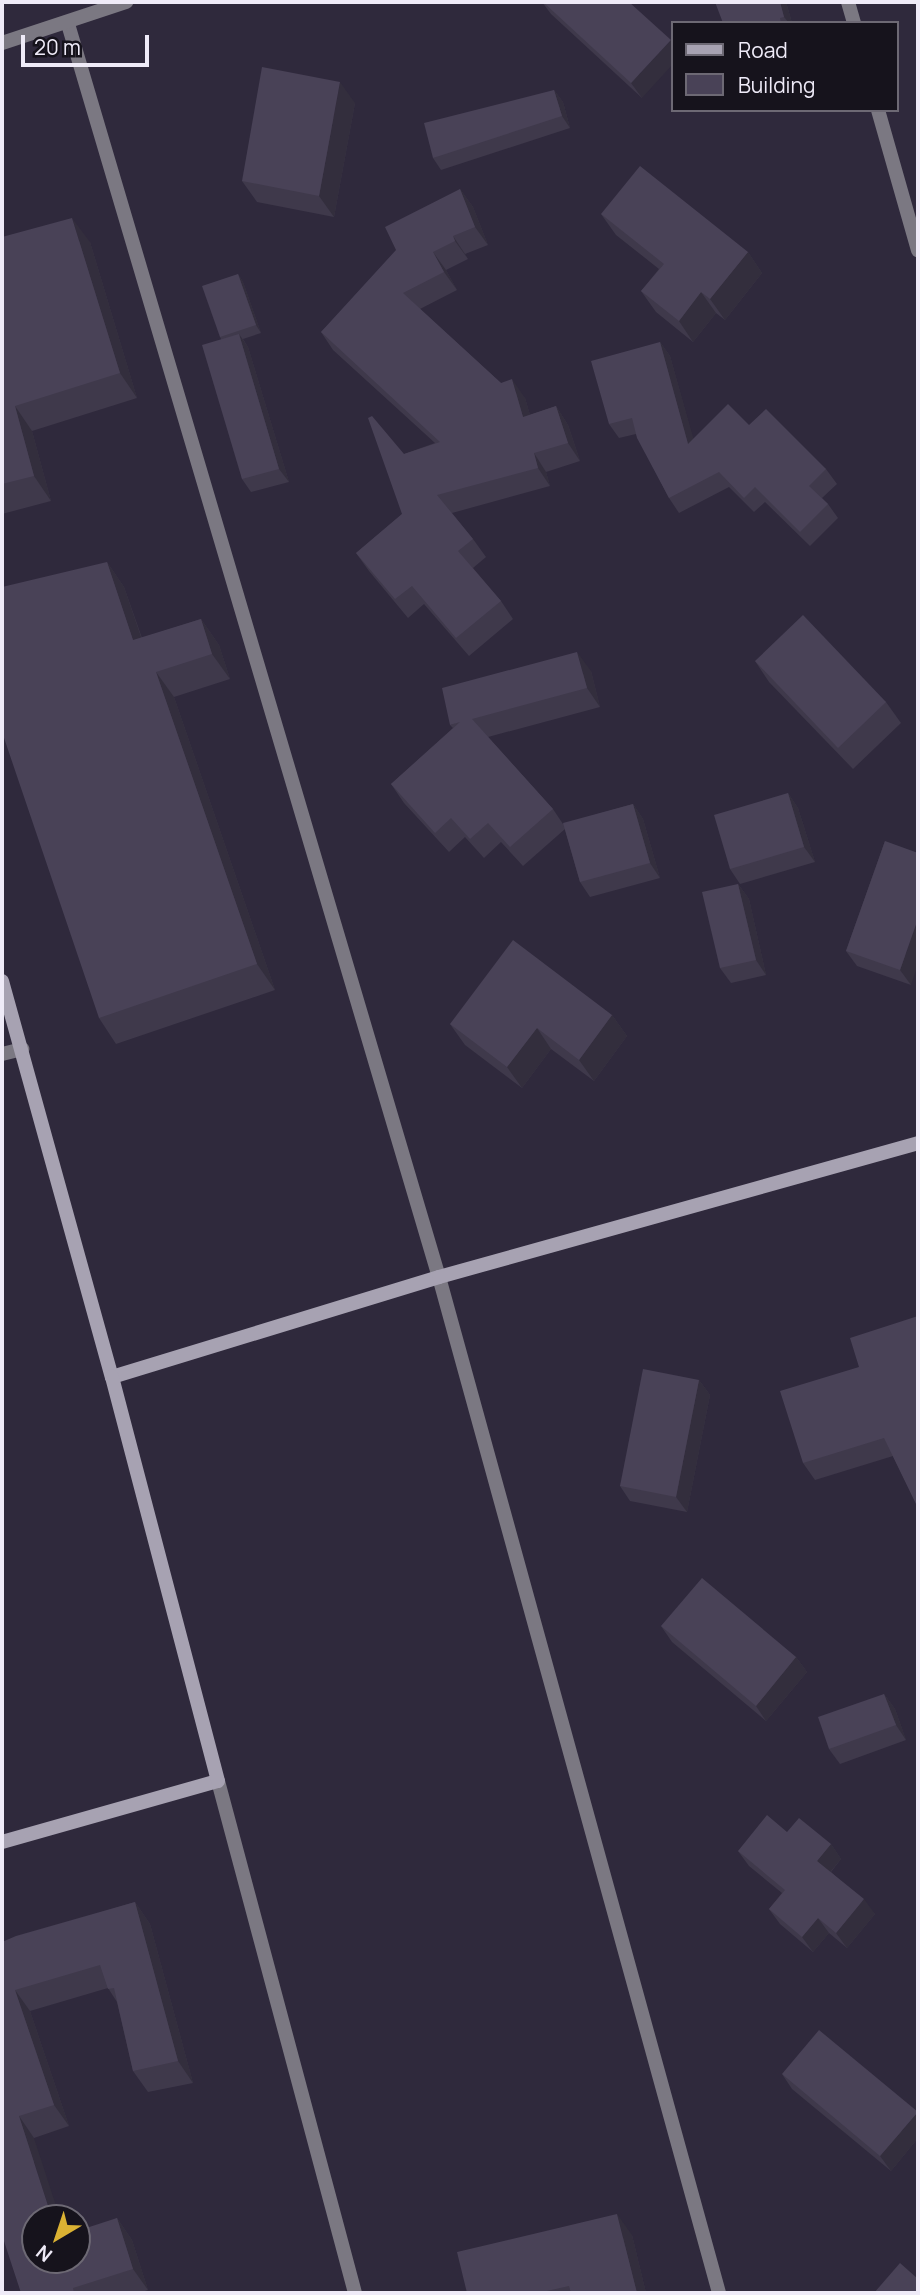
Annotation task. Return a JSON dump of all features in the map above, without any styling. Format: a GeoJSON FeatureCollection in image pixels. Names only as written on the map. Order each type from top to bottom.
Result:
{"type":"FeatureCollection","features":[{"type":"Feature","properties":{"kind":"street"},"geometry":{"type":"LineString","coordinates":[[2,43],[68,24],[126,2]]}},
{"type":"Feature","properties":{"kind":"street"},"geometry":{"type":"LineString","coordinates":[[848,2],[853,21]]}},
{"type":"Feature","properties":{"kind":"street"},"geometry":{"type":"LineString","coordinates":[[68,24],[439,1277],[719,2293]]}},
{"type":"Feature","properties":{"kind":"street"},"geometry":{"type":"LineString","coordinates":[[879,112],[918,250]]}},
{"type":"Feature","properties":{"kind":"street"},"geometry":{"type":"LineString","coordinates":[[2,981],[112,1377],[355,2293]]}},
{"type":"Feature","properties":{"kind":"street"},"geometry":{"type":"LineString","coordinates":[[2,1054],[22,1049]]}},
{"type":"Feature","properties":{"kind":"street"},"geometry":{"type":"LineString","coordinates":[[112,1377],[439,1277],[918,1143]]}},
{"type":"Feature","properties":{"kind":"street"},"geometry":{"type":"LineString","coordinates":[[2,1842],[218,1781]]}},
{"type":"Feature","properties":{"kind":"building"},"geometry":{"type":"Polygon","coordinates":[[[543,2],[629,2],[671,40],[631,83],[543,2]]]}},
{"type":"Feature","properties":{"kind":"building"},"geometry":{"type":"Polygon","coordinates":[[[715,2],[780,2],[784,17],[780,18],[781,21],[722,21],[715,2]]]}},
{"type":"Feature","properties":{"kind":"building"},"geometry":{"type":"Polygon","coordinates":[[[262,67],[340,82],[319,196],[242,181],[262,67]]]}},
{"type":"Feature","properties":{"kind":"building"},"geometry":{"type":"Polygon","coordinates":[[[554,90],[562,116],[433,158],[424,123],[554,90]]]}},
{"type":"Feature","properties":{"kind":"building"},"geometry":{"type":"Polygon","coordinates":[[[640,166],[748,252],[710,299],[701,292],[679,321],[641,291],[664,264],[601,214],[640,166]]]}},
{"type":"Feature","properties":{"kind":"building"},"geometry":{"type":"Polygon","coordinates":[[[460,189],[475,227],[453,236],[455,241],[433,252],[444,272],[403,293],[501,383],[512,379],[523,417],[556,406],[568,443],[534,453],[538,468],[437,495],[473,539],[458,551],[501,601],[456,638],[412,586],[395,599],[356,553],[402,514],[368,418],[372,416],[404,454],[440,442],[321,332],[396,250],[385,227],[460,189]]]}},
{"type":"Feature","properties":{"kind":"building"},"geometry":{"type":"Polygon","coordinates":[[[72,218],[120,373],[15,406],[34,476],[2,484],[2,237],[72,218]]]}},
{"type":"Feature","properties":{"kind":"building"},"geometry":{"type":"Polygon","coordinates":[[[238,274],[256,325],[220,337],[202,286],[238,274]]]}},
{"type":"Feature","properties":{"kind":"building"},"geometry":{"type":"Polygon","coordinates":[[[239,334],[279,469],[242,479],[202,345],[239,334]]]}},
{"type":"Feature","properties":{"kind":"building"},"geometry":{"type":"Polygon","coordinates":[[[660,342],[688,444],[728,404],[749,425],[766,409],[826,469],[809,486],[828,504],[800,532],[755,487],[744,498],[719,472],[669,498],[637,438],[632,418],[609,424],[591,361],[660,342]]]}},
{"type":"Feature","properties":{"kind":"building"},"geometry":{"type":"Polygon","coordinates":[[[107,562],[133,640],[201,619],[212,654],[156,672],[257,964],[99,1018],[2,732],[2,587],[107,562]]]}},
{"type":"Feature","properties":{"kind":"building"},"geometry":{"type":"Polygon","coordinates":[[[803,615],[886,702],[838,748],[755,661],[803,615]]]}},
{"type":"Feature","properties":{"kind":"building"},"geometry":{"type":"Polygon","coordinates":[[[577,652],[587,688],[472,719],[553,809],[510,847],[488,823],[470,839],[451,818],[435,833],[391,784],[460,722],[450,725],[442,688],[577,652]]]}},
{"type":"Feature","properties":{"kind":"building"},"geometry":{"type":"Polygon","coordinates":[[[788,793],[804,847],[730,869],[714,815],[788,793]]]}},
{"type":"Feature","properties":{"kind":"building"},"geometry":{"type":"Polygon","coordinates":[[[633,804],[650,863],[580,882],[563,823],[633,804]]]}},
{"type":"Feature","properties":{"kind":"building"},"geometry":{"type":"Polygon","coordinates":[[[885,841],[918,853],[918,919],[900,970],[846,951],[885,841]]]}},
{"type":"Feature","properties":{"kind":"building"},"geometry":{"type":"Polygon","coordinates":[[[738,884],[756,960],[720,968],[702,892],[738,884]]]}},
{"type":"Feature","properties":{"kind":"building"},"geometry":{"type":"Polygon","coordinates":[[[513,940],[612,1015],[579,1060],[537,1028],[507,1067],[450,1024],[513,940]]]}},
{"type":"Feature","properties":{"kind":"building"},"geometry":{"type":"Polygon","coordinates":[[[918,1316],[916,1504],[884,1438],[803,1463],[780,1391],[859,1367],[850,1338],[918,1316]]]}},
{"type":"Feature","properties":{"kind":"building"},"geometry":{"type":"Polygon","coordinates":[[[643,1369],[699,1380],[676,1497],[620,1486],[643,1369]]]}},
{"type":"Feature","properties":{"kind":"building"},"geometry":{"type":"Polygon","coordinates":[[[702,1578],[796,1657],[756,1706],[661,1626],[702,1578]]]}},
{"type":"Feature","properties":{"kind":"building"},"geometry":{"type":"Polygon","coordinates":[[[884,1694],[896,1725],[829,1749],[818,1717],[884,1694]]]}},
{"type":"Feature","properties":{"kind":"building"},"geometry":{"type":"Polygon","coordinates":[[[767,1815],[787,1832],[799,1818],[831,1844],[817,1861],[864,1899],[836,1933],[818,1918],[802,1937],[769,1909],[785,1890],[738,1851],[767,1815]]]}},
{"type":"Feature","properties":{"kind":"building"},"geometry":{"type":"Polygon","coordinates":[[[135,1902],[178,2061],[133,2071],[114,1988],[108,1989],[100,1965],[15,1990],[54,2105],[19,2116],[47,2204],[21,2204],[21,2274],[91,2274],[91,2226],[117,2218],[133,2269],[73,2288],[74,2293],[21,2293],[2,2235],[2,1942],[135,1902]]]}},
{"type":"Feature","properties":{"kind":"building"},"geometry":{"type":"Polygon","coordinates":[[[819,2030],[918,2112],[880,2156],[782,2074],[819,2030]]]}},
{"type":"Feature","properties":{"kind":"building"},"geometry":{"type":"Polygon","coordinates":[[[617,2214],[637,2293],[571,2293],[569,2286],[538,2293],[467,2293],[457,2252],[617,2214]]]}},
{"type":"Feature","properties":{"kind":"building"},"geometry":{"type":"Polygon","coordinates":[[[900,2263],[918,2279],[918,2293],[874,2293],[900,2263]]]}}]}
